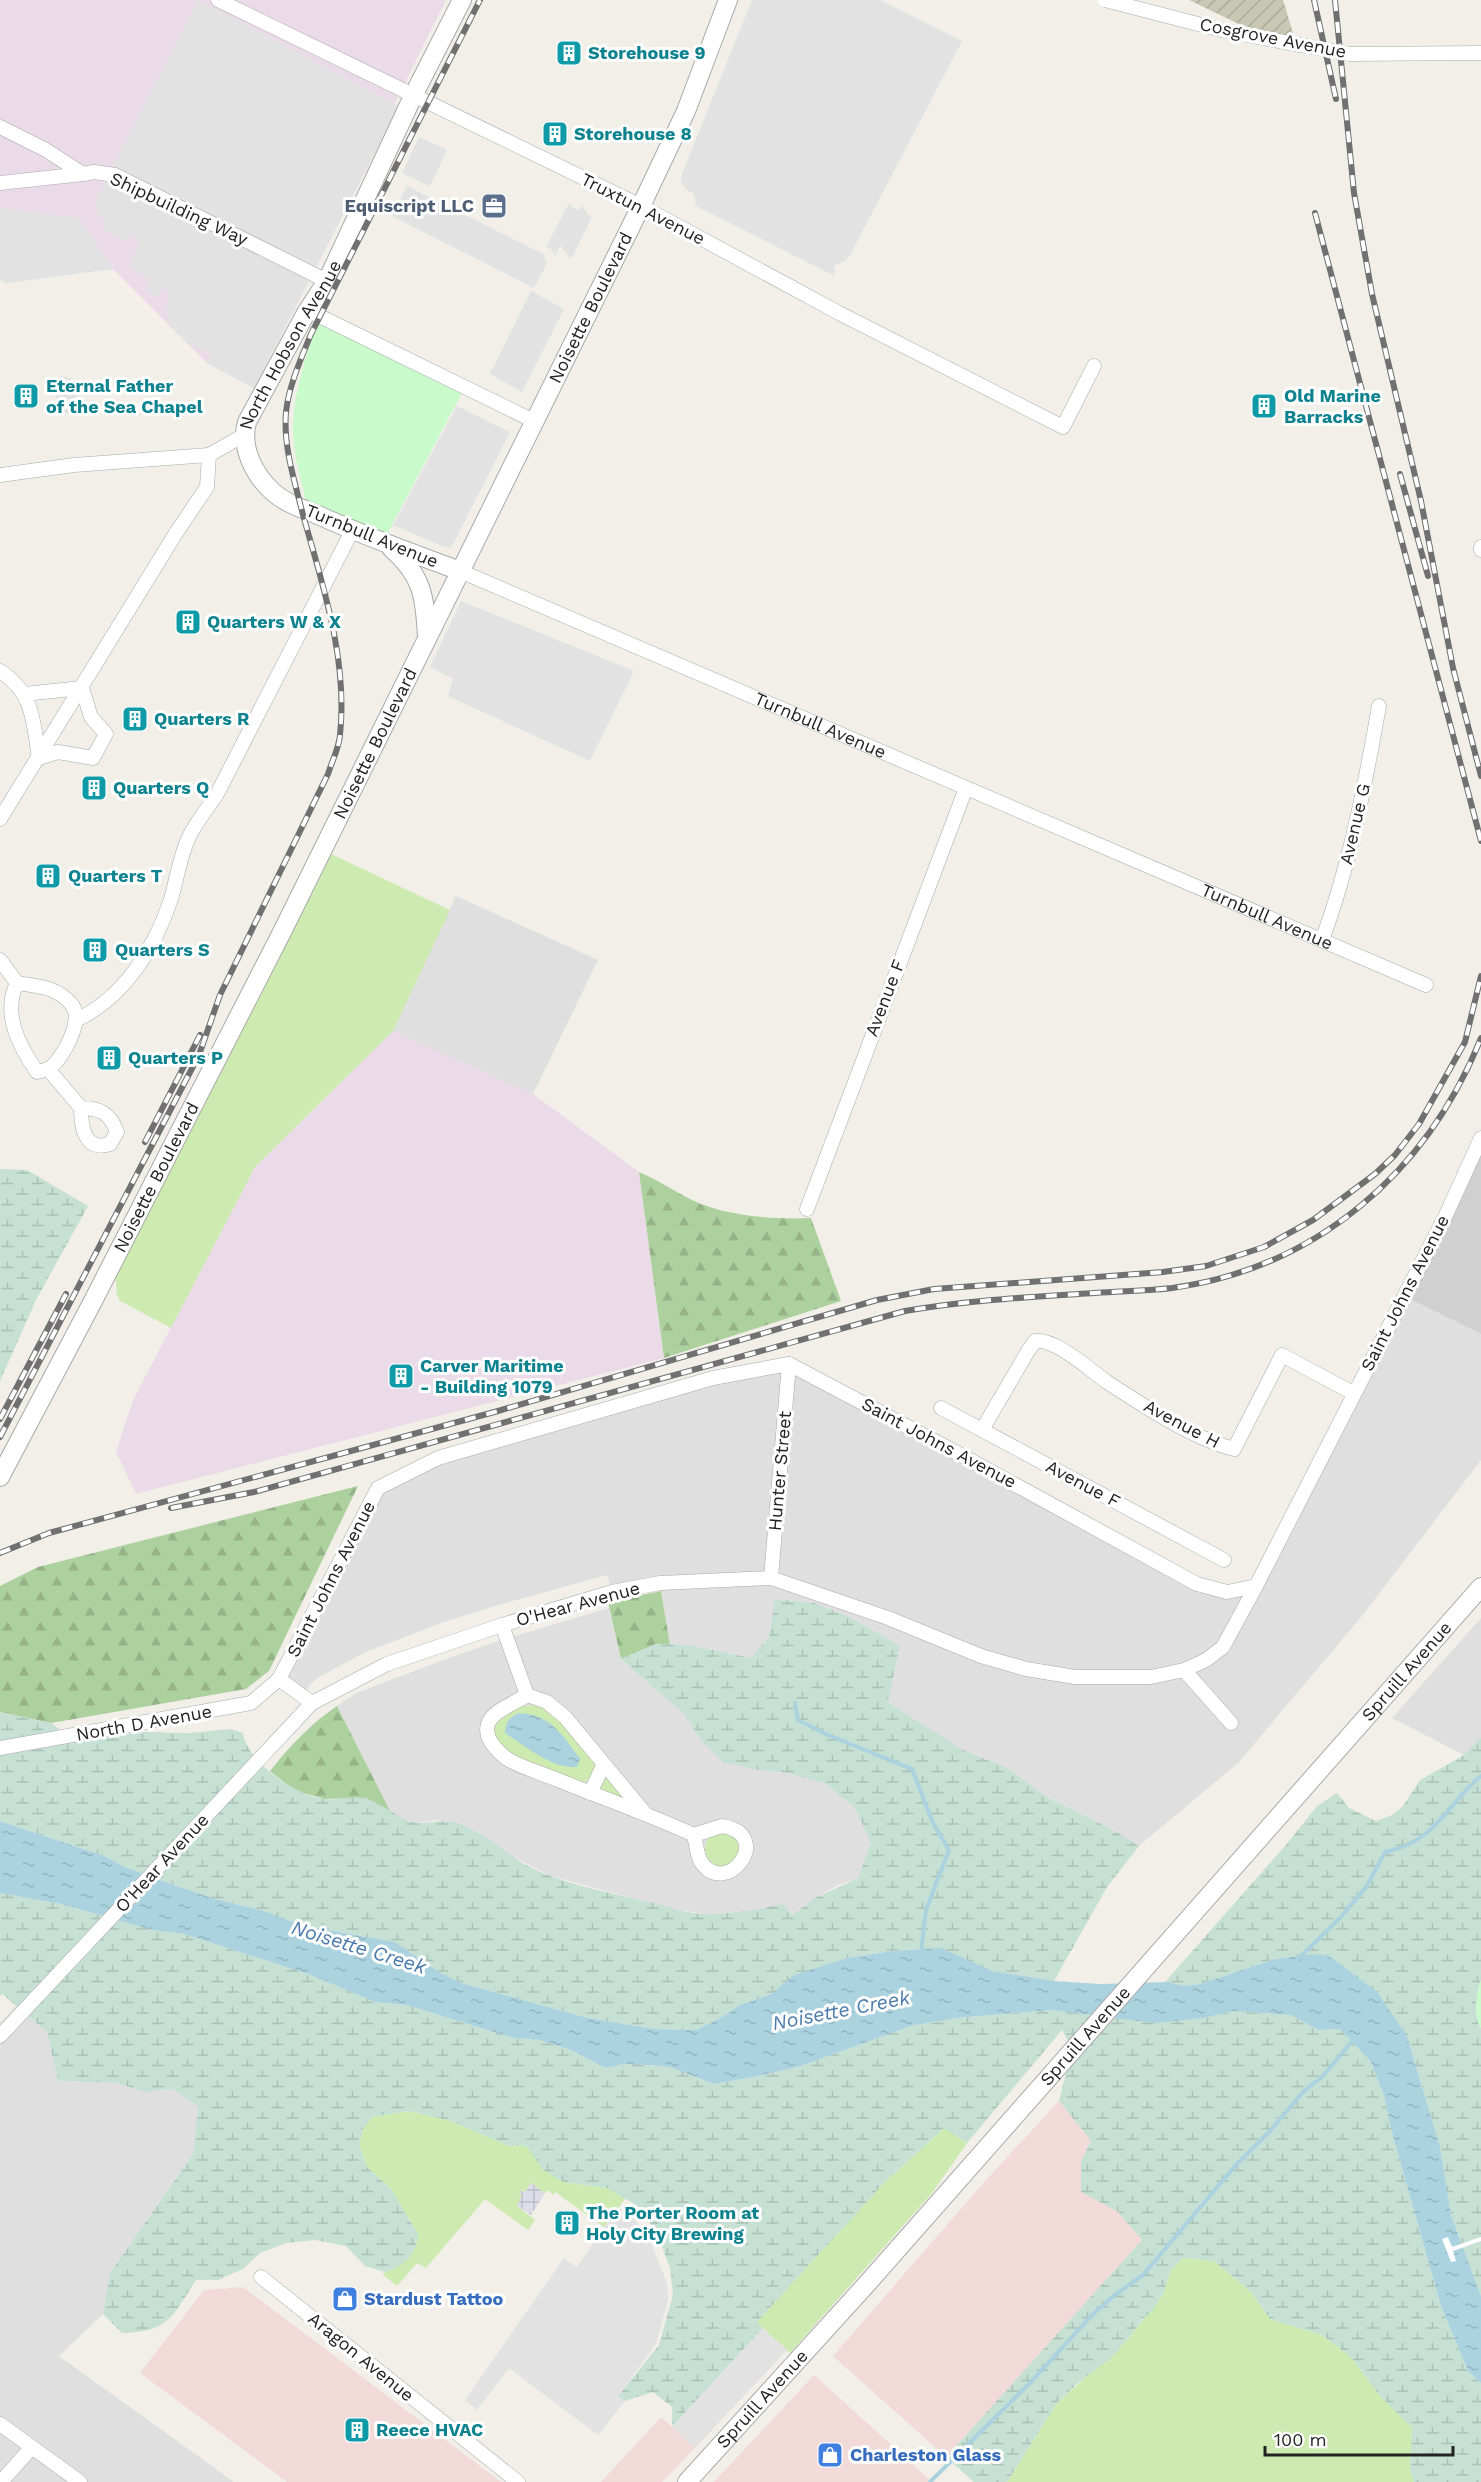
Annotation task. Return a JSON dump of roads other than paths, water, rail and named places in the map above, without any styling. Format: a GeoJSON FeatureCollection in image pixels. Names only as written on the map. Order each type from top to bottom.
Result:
{"type":"FeatureCollection","features":[{"type":"Feature","properties":{"kind":"street","name":"Truxtun Avenue"},"geometry":{"type":"LineString","coordinates":[[218,0],[641,206],[839,314],[1062,427],[1094,366]]}},
{"type":"Feature","properties":{"kind":"street","name":"North Hobson Avenue"},"geometry":{"type":"LineString","coordinates":[[209,455],[244,435],[248,422],[308,310],[327,281],[414,94],[462,0]]}},
{"type":"Feature","properties":{"kind":"street","name":"Noisette Boulevard"},"geometry":{"type":"LineString","coordinates":[[0,1477],[92,1303],[276,943],[641,206],[686,111],[728,0]]}},
{"type":"Feature","properties":{"kind":"street","name":"Cosgrove Avenue"},"geometry":{"type":"LineString","coordinates":[[1105,0],[1225,31],[1349,54],[1481,53]]}},
{"type":"Feature","properties":{"kind":"street","name":"Shipbuilding Way"},"geometry":{"type":"LineString","coordinates":[[0,127],[46,150],[83,174],[94,172],[115,175],[327,281]]}},
{"type":"Feature","properties":{"kind":"street"},"geometry":{"type":"LineString","coordinates":[[0,183],[83,174]]}},
{"type":"Feature","properties":{"kind":"street"},"geometry":{"type":"LineString","coordinates":[[308,310],[534,421]]}},
{"type":"Feature","properties":{"kind":"street","name":"Turnbull Avenue"},"geometry":{"type":"LineString","coordinates":[[244,435],[246,450],[252,464],[274,493],[352,531],[460,571],[1426,985]]}},
{"type":"Feature","properties":{"kind":"street"},"geometry":{"type":"LineString","coordinates":[[0,475],[80,465],[209,455],[207,487],[176,533],[0,819]]}},
{"type":"Feature","properties":{"kind":"street"},"geometry":{"type":"LineString","coordinates":[[76,1020],[106,1001],[138,968],[159,930],[171,899],[190,834],[217,794],[352,531]]}},
{"type":"Feature","properties":{"kind":"street"},"geometry":{"type":"LineString","coordinates":[[386,544],[410,569],[422,589],[427,638]]}},
{"type":"Feature","properties":{"kind":"street"},"geometry":{"type":"LineString","coordinates":[[0,670],[11,678],[24,694],[33,719],[39,758]]}},
{"type":"Feature","properties":{"kind":"street"},"geometry":{"type":"LineString","coordinates":[[24,694],[82,688]]}},
{"type":"Feature","properties":{"kind":"street"},"geometry":{"type":"LineString","coordinates":[[39,758],[58,752],[93,758],[106,734],[92,717],[82,688]]}},
{"type":"Feature","properties":{"kind":"street","name":"Avenue G"},"geometry":{"type":"LineString","coordinates":[[1322,940],[1337,899],[1366,783],[1379,706]]}},
{"type":"Feature","properties":{"kind":"street","name":"Avenue F"},"geometry":{"type":"LineString","coordinates":[[807,1209],[966,788]]}},
{"type":"Feature","properties":{"kind":"street"},"geometry":{"type":"LineString","coordinates":[[0,960],[17,983],[43,986],[59,993],[74,1007],[76,1020],[71,1038],[58,1060],[48,1070],[37,1072],[21,1048],[11,1008],[11,994],[17,983]]}},
{"type":"Feature","properties":{"kind":"street"},"geometry":{"type":"LineString","coordinates":[[48,1070],[81,1108]]}},
{"type":"Feature","properties":{"kind":"street","name":"Saint Johns Avenue"},"geometry":{"type":"LineString","coordinates":[[312,1703],[279,1679],[378,1488],[438,1458],[713,1378],[789,1364],[949,1448],[1197,1584],[1227,1592],[1256,1586],[1445,1217],[1481,1138]]}},
{"type":"Feature","properties":{"kind":"street","name":"Avenue H"},"geometry":{"type":"LineString","coordinates":[[982,1430],[1028,1351],[1035,1341],[1042,1340],[1056,1346],[1108,1382],[1197,1436],[1213,1444],[1234,1449],[1282,1355],[1353,1393]]}},
{"type":"Feature","properties":{"kind":"street","name":"Hunter Street"},"geometry":{"type":"LineString","coordinates":[[771,1578],[789,1364]]}},
{"type":"Feature","properties":{"kind":"street","name":"Avenue F"},"geometry":{"type":"LineString","coordinates":[[941,1408],[1224,1560]]}},
{"type":"Feature","properties":{"kind":"street","name":"O'Hear Avenue"},"geometry":{"type":"LineString","coordinates":[[0,2036],[312,1703],[387,1664],[502,1625],[612,1592],[660,1583],[771,1578],[888,1618],[981,1656],[1026,1669],[1075,1677],[1151,1677],[1184,1671],[1206,1660],[1222,1647],[1256,1586]]}},
{"type":"Feature","properties":{"kind":"street","name":"Spruill Avenue"},"geometry":{"type":"LineString","coordinates":[[687,2482],[866,2286],[1481,1587]]}},
{"type":"Feature","properties":{"kind":"street"},"geometry":{"type":"LineString","coordinates":[[502,1625],[527,1695]]}},
{"type":"Feature","properties":{"kind":"street"},"geometry":{"type":"LineString","coordinates":[[1184,1671],[1231,1723]]}},
{"type":"Feature","properties":{"kind":"street","name":"North D Avenue"},"geometry":{"type":"LineString","coordinates":[[0,1748],[251,1703],[279,1679]]}},
{"type":"Feature","properties":{"kind":"street"},"geometry":{"type":"LineString","coordinates":[[527,1695],[547,1702],[565,1717],[644,1812]]}},
{"type":"Feature","properties":{"kind":"street"},"geometry":{"type":"LineString","coordinates":[[527,1695],[513,1705],[494,1713],[487,1726],[490,1742],[508,1759],[694,1834]]}},
{"type":"Feature","properties":{"kind":"street"},"geometry":{"type":"LineString","coordinates":[[590,1793],[604,1764]]}},
{"type":"Feature","properties":{"kind":"street","name":"Aragon Avenue"},"geometry":{"type":"LineString","coordinates":[[261,2277],[518,2482]]}},
{"type":"Feature","properties":{"kind":"street"},"geometry":{"type":"LineString","coordinates":[[0,2424],[80,2482]]}},
{"type":"Feature","properties":{"kind":"street"},"geometry":{"type":"LineString","coordinates":[[1,2482],[32,2446]]}},
{"type":"Feature","properties":{"kind":"water"},"geometry":{"type":"Polygon","coordinates":[[[518,1713],[539,1717],[555,1727],[580,1759],[577,1767],[568,1767],[549,1761],[505,1733],[509,1721],[518,1713]]]}},
{"type":"Feature","properties":{"kind":"water","name":"Noisette Creek"},"geometry":{"type":"Polygon","coordinates":[[[0,1821],[104,1856],[125,1867],[215,1899],[264,1911],[301,1925],[395,1942],[439,1972],[461,1983],[588,2018],[654,2029],[696,2030],[740,2005],[771,1994],[794,1975],[847,1958],[892,1951],[941,1948],[992,1971],[1054,1981],[1100,1984],[1168,1982],[1183,1986],[1200,1984],[1275,1959],[1312,1954],[1329,1956],[1377,1992],[1407,2036],[1440,2147],[1451,2215],[1481,2296],[1481,2383],[1468,2371],[1441,2306],[1391,2129],[1384,2096],[1371,2062],[1340,2029],[1318,2030],[1291,2015],[1233,2011],[1204,2018],[1154,2023],[1052,2010],[956,2018],[911,2026],[801,2066],[714,2084],[667,2066],[623,2064],[606,2068],[571,2050],[540,2040],[513,2038],[407,2005],[375,2002],[308,1974],[184,1934],[153,1930],[61,1904],[0,1893],[0,1821]]]}},
{"type":"Feature","properties":{"kind":"waterway"},"geometry":{"type":"LineString","coordinates":[[795,1703],[798,1720],[828,1735],[912,1769],[933,1823],[949,1850],[926,1910],[921,1953]]}},
{"type":"Feature","properties":{"kind":"waterway"},"geometry":{"type":"LineString","coordinates":[[1295,1962],[1340,1918],[1367,1886],[1385,1852],[1402,1847],[1428,1831],[1481,1776]]}},
{"type":"Feature","properties":{"kind":"waterway"},"geometry":{"type":"LineString","coordinates":[[930,2482],[1029,2384],[1092,2315],[1143,2275],[1235,2166],[1270,2131],[1303,2092],[1323,2076],[1353,2040]]}},
{"type":"Feature","properties":{"kind":"railway"},"geometry":{"type":"LineString","coordinates":[[0,1437],[199,1055],[220,995],[328,774],[337,750],[342,707],[337,651],[326,596],[290,464],[286,438],[286,412],[296,372],[311,334],[480,0]]}},
{"type":"Feature","properties":{"kind":"railway"},"geometry":{"type":"LineString","coordinates":[[1314,0],[1336,99]]}},
{"type":"Feature","properties":{"kind":"railway"},"geometry":{"type":"LineString","coordinates":[[1335,0],[1354,193],[1372,294],[1421,501],[1453,668],[1481,776]]}},
{"type":"Feature","properties":{"kind":"railway"},"geometry":{"type":"LineString","coordinates":[[1315,213],[1481,841]]}},
{"type":"Feature","properties":{"kind":"railway"},"geometry":{"type":"LineString","coordinates":[[1400,474],[1428,576]]}},
{"type":"Feature","properties":{"kind":"railway"},"geometry":{"type":"LineString","coordinates":[[0,1553],[49,1533],[498,1411],[877,1300],[934,1289],[1163,1272],[1206,1266],[1264,1247],[1313,1220],[1375,1174],[1395,1155],[1419,1124],[1465,1042],[1481,976]]}},
{"type":"Feature","properties":{"kind":"railway"},"geometry":{"type":"LineString","coordinates":[[145,1142],[200,1035]]}},
{"type":"Feature","properties":{"kind":"railway"},"geometry":{"type":"LineString","coordinates":[[171,1508],[254,1492],[905,1311],[1000,1299],[1172,1288],[1225,1277],[1274,1259],[1319,1235],[1361,1206],[1398,1171],[1430,1131],[1458,1086],[1481,1038]]}},
{"type":"Feature","properties":{"kind":"railway"},"geometry":{"type":"LineString","coordinates":[[0,1419],[66,1294]]}},
{"type":"Feature","properties":{"kind":"place","name":"Storehouse 9"},"geometry":{"type":"Point","coordinates":[569,53]}},
{"type":"Feature","properties":{"kind":"place","name":"Storehouse 8"},"geometry":{"type":"Point","coordinates":[555,134]}},
{"type":"Feature","properties":{"kind":"place","name":"Equiscript LLC"},"geometry":{"type":"Point","coordinates":[494,206]}},
{"type":"Feature","properties":{"kind":"place","name":"Eternal Father of the Sea Chapel"},"geometry":{"type":"Point","coordinates":[26,396]}},
{"type":"Feature","properties":{"kind":"place","name":"Old Marine Barracks"},"geometry":{"type":"Point","coordinates":[1264,406]}},
{"type":"Feature","properties":{"kind":"place","name":"Quarters W & X"},"geometry":{"type":"Point","coordinates":[188,622]}},
{"type":"Feature","properties":{"kind":"place","name":"Quarters R"},"geometry":{"type":"Point","coordinates":[135,719]}},
{"type":"Feature","properties":{"kind":"place","name":"Quarters Q"},"geometry":{"type":"Point","coordinates":[94,788]}},
{"type":"Feature","properties":{"kind":"place","name":"Quarters T"},"geometry":{"type":"Point","coordinates":[48,876]}},
{"type":"Feature","properties":{"kind":"place","name":"Quarters S"},"geometry":{"type":"Point","coordinates":[95,950]}},
{"type":"Feature","properties":{"kind":"place","name":"Quarters P"},"geometry":{"type":"Point","coordinates":[109,1058]}},
{"type":"Feature","properties":{"kind":"place","name":"Carver Maritime - Building 1079"},"geometry":{"type":"Point","coordinates":[401,1376]}},
{"type":"Feature","properties":{"kind":"place","name":"The Porter Room at Holy City Brewing"},"geometry":{"type":"Point","coordinates":[567,2223]}},
{"type":"Feature","properties":{"kind":"place","name":"Stardust Tattoo"},"geometry":{"type":"Point","coordinates":[345,2299]}},
{"type":"Feature","properties":{"kind":"place","name":"Reece HVAC"},"geometry":{"type":"Point","coordinates":[357,2430]}},
{"type":"Feature","properties":{"kind":"place","name":"Charleston Glass"},"geometry":{"type":"Point","coordinates":[830,2455]}}]}
